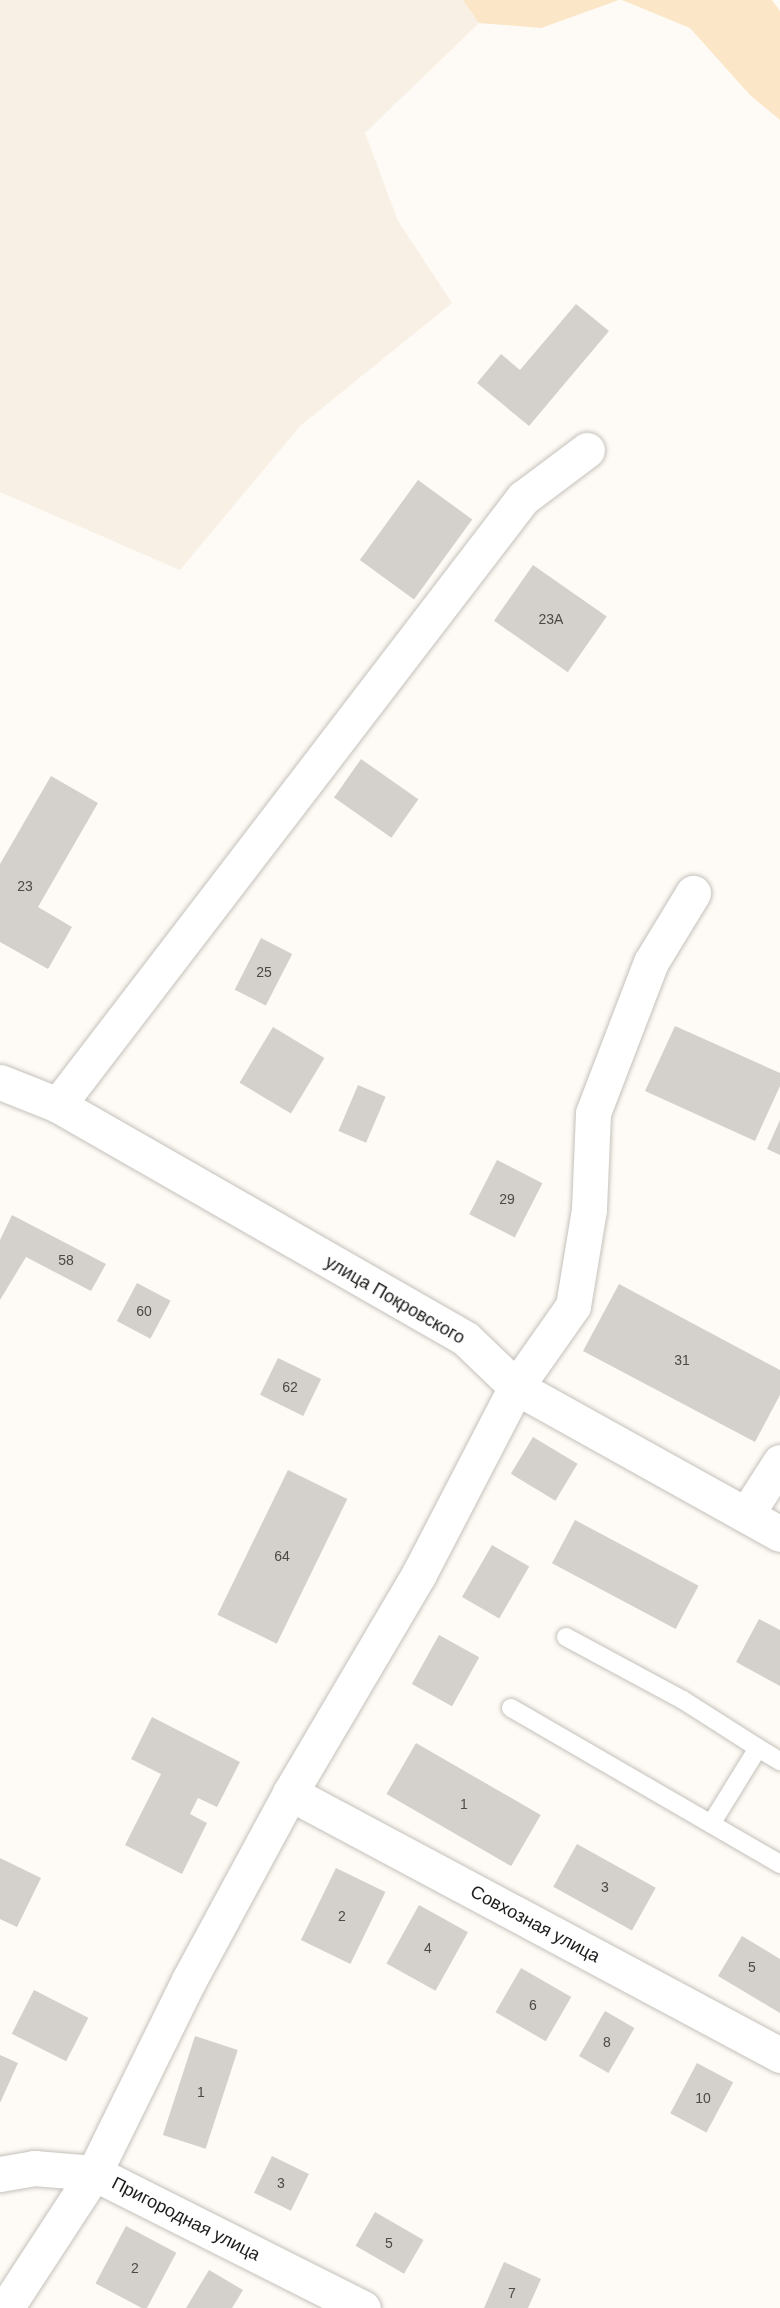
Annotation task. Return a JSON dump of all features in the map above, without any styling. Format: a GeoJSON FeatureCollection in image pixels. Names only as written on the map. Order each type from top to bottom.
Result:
{"type":"FeatureCollection","features":[{"type":"Feature","properties":{"kind":"street"},"geometry":{"type":"LineString","coordinates":[[58,1105],[523,498],[587,450]]}},
{"type":"Feature","properties":{"kind":"street"},"geometry":{"type":"LineString","coordinates":[[6,2308],[94,2173],[290,1793],[419,1574],[516,1387],[573,1306],[589,1209],[593,1113],[651,962],[693,893]]}},
{"type":"Feature","properties":{"kind":"street","name":"улица Покровского"},"geometry":{"type":"LineString","coordinates":[[0,1082],[58,1105],[466,1339],[516,1387],[780,1534]]}},
{"type":"Feature","properties":{"kind":"street"},"geometry":{"type":"LineString","coordinates":[[746,1516],[780,1462]]}},
{"type":"Feature","properties":{"kind":"street","name":"Совхозная улица"},"geometry":{"type":"LineString","coordinates":[[290,1793],[780,2055]]}},
{"type":"Feature","properties":{"kind":"street","name":"Пригородная улица"},"geometry":{"type":"LineString","coordinates":[[0,2174],[34,2168],[94,2173],[363,2308]]}},
{"type":"Feature","properties":{"kind":"lane"},"geometry":{"type":"LineString","coordinates":[[566,1637],[683,1700],[780,1761]]}},
{"type":"Feature","properties":{"kind":"lane"},"geometry":{"type":"LineString","coordinates":[[512,1708],[780,1864]]}},
{"type":"Feature","properties":{"kind":"lane"},"geometry":{"type":"LineString","coordinates":[[710,1824],[758,1748]]}},
{"type":"Feature","properties":{"kind":"shaded area"},"geometry":{"type":"Polygon","coordinates":[[[0,0],[463,0],[479,23],[365,133],[398,221],[452,303],[300,426],[180,570],[0,492],[0,0]]]}},
{"type":"Feature","properties":{"kind":"shaded area"},"geometry":{"type":"Polygon","coordinates":[[[463,0],[619,0],[541,28],[479,23],[463,0]]]}},
{"type":"Feature","properties":{"kind":"shaded area"},"geometry":{"type":"Polygon","coordinates":[[[622,0],[772,0],[780,11],[780,120],[750,95],[690,28],[622,0]]]}},
{"type":"Feature","properties":{"kind":"building"},"geometry":{"type":"Polygon","coordinates":[[[576,304],[609,331],[529,426],[477,383],[501,354],[520,370],[576,304]]]}},
{"type":"Feature","properties":{"kind":"building"},"geometry":{"type":"Polygon","coordinates":[[[418,480],[472,519],[414,599],[360,560],[418,480]]]}},
{"type":"Feature","properties":{"kind":"building"},"geometry":{"type":"Polygon","coordinates":[[[533,565],[607,617],[568,672],[494,621],[533,565]]]}},
{"type":"Feature","properties":{"kind":"building"},"geometry":{"type":"Polygon","coordinates":[[[361,759],[418,799],[391,838],[334,798],[361,759]]]}},
{"type":"Feature","properties":{"kind":"building"},"geometry":{"type":"Polygon","coordinates":[[[51,776],[98,803],[38,907],[72,927],[48,969],[0,942],[0,864],[51,776]]]}},
{"type":"Feature","properties":{"kind":"building"},"geometry":{"type":"Polygon","coordinates":[[[261,938],[292,954],[266,1006],[235,990],[261,938]]]}},
{"type":"Feature","properties":{"kind":"building"},"geometry":{"type":"Polygon","coordinates":[[[675,1026],[780,1073],[780,1086],[755,1141],[645,1091],[675,1026]]]}},
{"type":"Feature","properties":{"kind":"building"},"geometry":{"type":"Polygon","coordinates":[[[273,1027],[324,1058],[291,1114],[240,1083],[273,1027]]]}},
{"type":"Feature","properties":{"kind":"building"},"geometry":{"type":"Polygon","coordinates":[[[358,1085],[386,1097],[366,1143],[338,1131],[358,1085]]]}},
{"type":"Feature","properties":{"kind":"building"},"geometry":{"type":"Polygon","coordinates":[[[780,1120],[780,1155],[767,1149],[780,1120]]]}},
{"type":"Feature","properties":{"kind":"building"},"geometry":{"type":"Polygon","coordinates":[[[497,1160],[542,1183],[515,1238],[469,1214],[497,1160]]]}},
{"type":"Feature","properties":{"kind":"building"},"geometry":{"type":"Polygon","coordinates":[[[12,1215],[106,1264],[91,1291],[26,1257],[0,1300],[0,1240],[12,1215]]]}},
{"type":"Feature","properties":{"kind":"building"},"geometry":{"type":"Polygon","coordinates":[[[137,1283],[171,1301],[150,1339],[117,1321],[137,1283]]]}},
{"type":"Feature","properties":{"kind":"building"},"geometry":{"type":"Polygon","coordinates":[[[619,1284],[780,1370],[780,1395],[755,1442],[583,1351],[619,1284]]]}},
{"type":"Feature","properties":{"kind":"building"},"geometry":{"type":"Polygon","coordinates":[[[278,1358],[321,1379],[303,1416],[260,1395],[278,1358]]]}},
{"type":"Feature","properties":{"kind":"building"},"geometry":{"type":"Polygon","coordinates":[[[533,1437],[578,1464],[555,1501],[511,1474],[533,1437]]]}},
{"type":"Feature","properties":{"kind":"building"},"geometry":{"type":"Polygon","coordinates":[[[288,1470],[347,1499],[277,1644],[217,1615],[288,1470]]]}},
{"type":"Feature","properties":{"kind":"building"},"geometry":{"type":"Polygon","coordinates":[[[575,1520],[699,1586],[676,1629],[552,1563],[575,1520]]]}},
{"type":"Feature","properties":{"kind":"building"},"geometry":{"type":"Polygon","coordinates":[[[492,1545],[529,1566],[499,1618],[462,1597],[492,1545]]]}},
{"type":"Feature","properties":{"kind":"building"},"geometry":{"type":"Polygon","coordinates":[[[759,1619],[780,1630],[780,1686],[736,1662],[759,1619]]]}},
{"type":"Feature","properties":{"kind":"building"},"geometry":{"type":"Polygon","coordinates":[[[439,1635],[479,1657],[452,1706],[412,1684],[439,1635]]]}},
{"type":"Feature","properties":{"kind":"building"},"geometry":{"type":"Polygon","coordinates":[[[152,1717],[240,1762],[217,1807],[198,1798],[190,1814],[207,1823],[182,1874],[125,1845],[161,1774],[131,1759],[152,1717]]]}},
{"type":"Feature","properties":{"kind":"building"},"geometry":{"type":"Polygon","coordinates":[[[416,1743],[541,1815],[511,1866],[386,1794],[416,1743]]]}},
{"type":"Feature","properties":{"kind":"building"},"geometry":{"type":"Polygon","coordinates":[[[577,1844],[656,1888],[632,1930],[553,1887],[577,1844]]]}},
{"type":"Feature","properties":{"kind":"building"},"geometry":{"type":"Polygon","coordinates":[[[0,1858],[41,1878],[17,1927],[0,1919],[0,1858]]]}},
{"type":"Feature","properties":{"kind":"building"},"geometry":{"type":"Polygon","coordinates":[[[336,1868],[385,1892],[350,1964],[301,1940],[336,1868]]]}},
{"type":"Feature","properties":{"kind":"building"},"geometry":{"type":"Polygon","coordinates":[[[419,1905],[468,1932],[435,1991],[387,1964],[419,1905]]]}},
{"type":"Feature","properties":{"kind":"building"},"geometry":{"type":"Polygon","coordinates":[[[742,1936],[780,1959],[780,2013],[718,1976],[742,1936]]]}},
{"type":"Feature","properties":{"kind":"building"},"geometry":{"type":"Polygon","coordinates":[[[521,1968],[571,1997],[546,2041],[495,2012],[521,1968]]]}},
{"type":"Feature","properties":{"kind":"building"},"geometry":{"type":"Polygon","coordinates":[[[34,1990],[88,2018],[66,2061],[12,2034],[34,1990]]]}},
{"type":"Feature","properties":{"kind":"building"},"geometry":{"type":"Polygon","coordinates":[[[605,2011],[634,2028],[608,2073],[579,2056],[605,2011]]]}},
{"type":"Feature","properties":{"kind":"building"},"geometry":{"type":"Polygon","coordinates":[[[195,2036],[238,2050],[206,2149],[163,2135],[195,2036]]]}},
{"type":"Feature","properties":{"kind":"building"},"geometry":{"type":"Polygon","coordinates":[[[0,2055],[18,2063],[0,2103],[0,2055]]]}},
{"type":"Feature","properties":{"kind":"building"},"geometry":{"type":"Polygon","coordinates":[[[697,2063],[733,2082],[706,2133],[670,2113],[697,2063]]]}},
{"type":"Feature","properties":{"kind":"building"},"geometry":{"type":"Polygon","coordinates":[[[272,2156],[309,2174],[291,2211],[254,2193],[272,2156]]]}},
{"type":"Feature","properties":{"kind":"building"},"geometry":{"type":"Polygon","coordinates":[[[375,2212],[423,2240],[404,2274],[356,2246],[375,2212]]]}},
{"type":"Feature","properties":{"kind":"building"},"geometry":{"type":"Polygon","coordinates":[[[126,2226],[176,2253],[147,2308],[142,2308],[95,2283],[126,2226]]]}},
{"type":"Feature","properties":{"kind":"building"},"geometry":{"type":"Polygon","coordinates":[[[504,2262],[541,2279],[528,2308],[484,2308],[504,2262]]]}},
{"type":"Feature","properties":{"kind":"building"},"geometry":{"type":"Polygon","coordinates":[[[209,2270],[243,2290],[232,2308],[186,2308],[209,2270]]]}}]}
